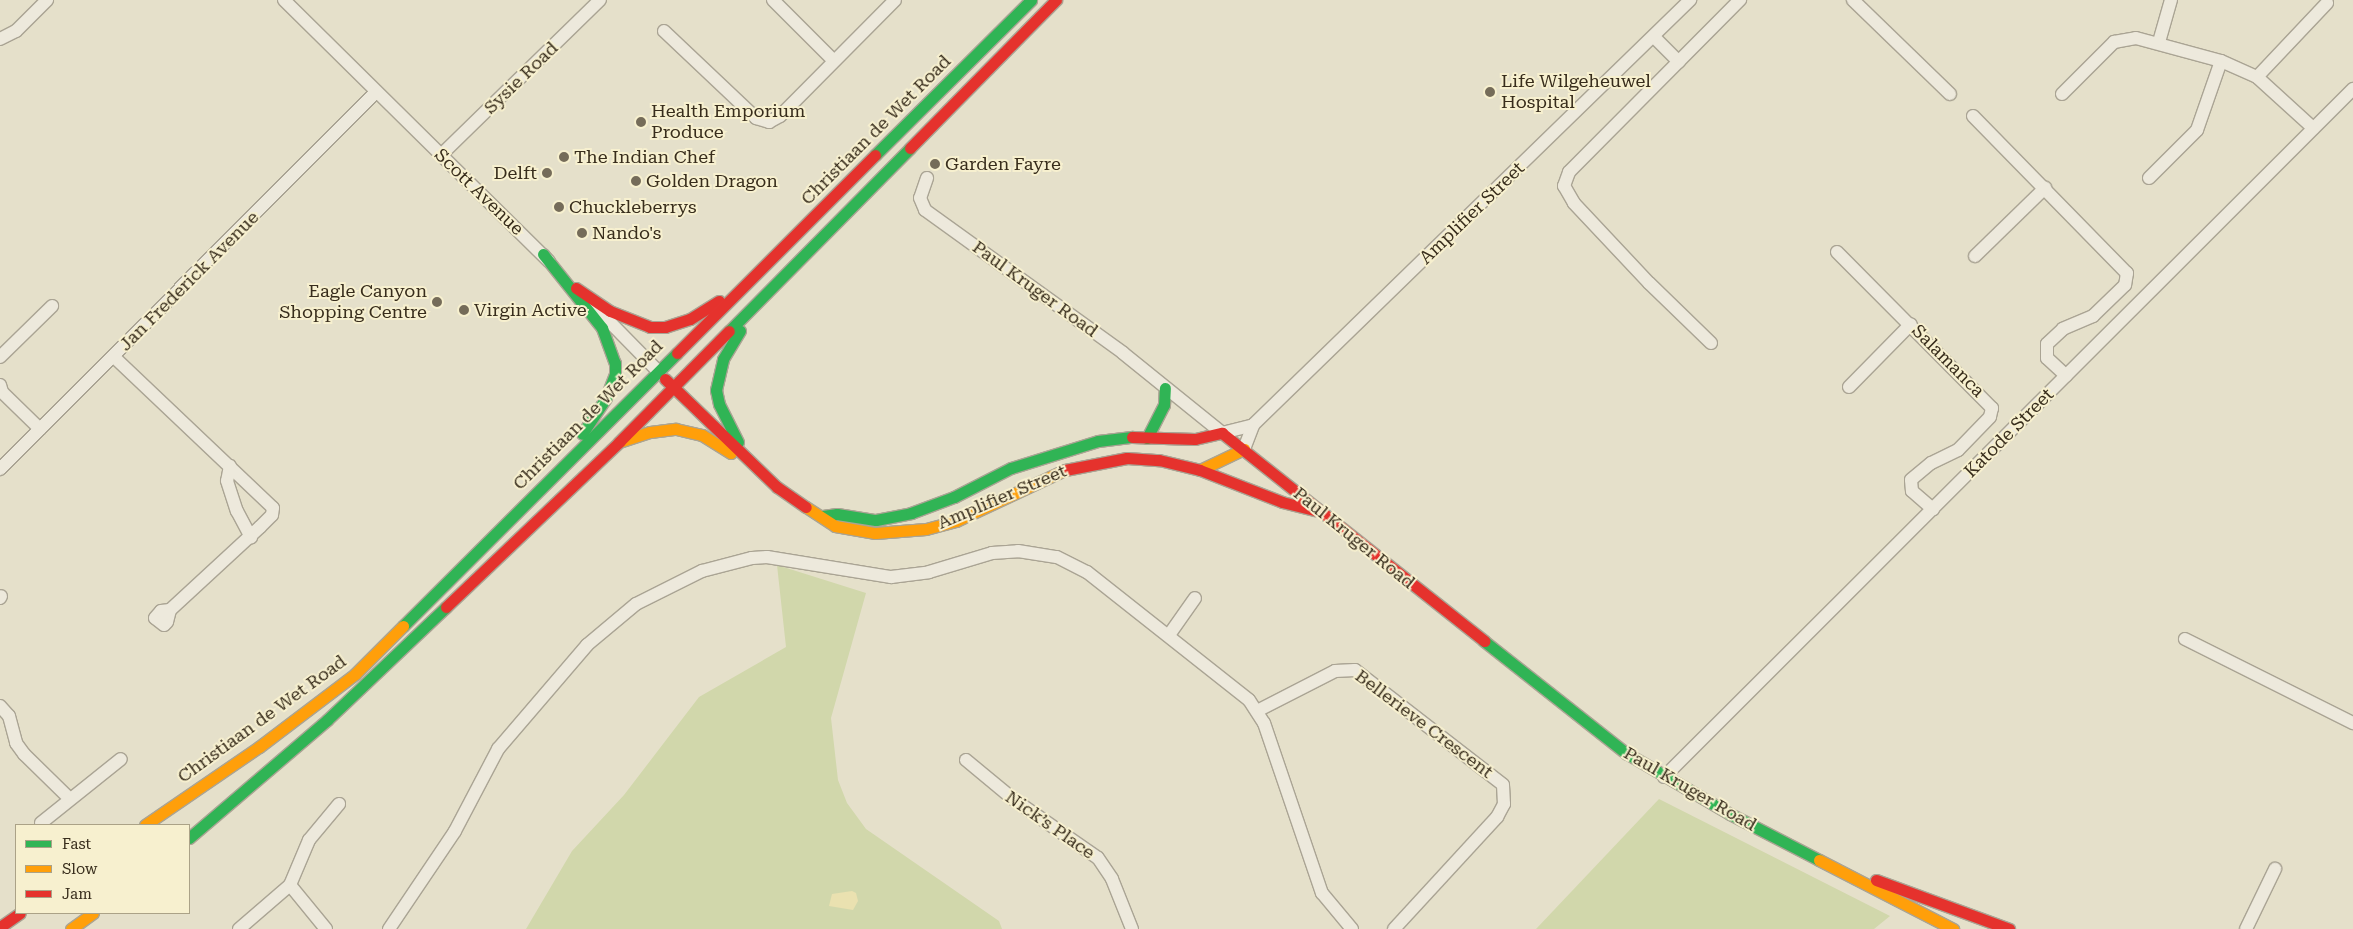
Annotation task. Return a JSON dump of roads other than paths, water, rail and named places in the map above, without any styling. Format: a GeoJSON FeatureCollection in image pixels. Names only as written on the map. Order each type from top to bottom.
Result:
{"type":"FeatureCollection","features":[{"type":"Feature","properties":{"kind":"main road","name":"Christiaan de Wet Road"},"geometry":{"type":"LineString","coordinates":[[146,824],[259,747],[355,674],[1031,0]]}},
{"type":"Feature","properties":{"kind":"main road","name":"Christiaan de Wet Road"},"geometry":{"type":"LineString","coordinates":[[190,837],[327,720],[619,442],[762,300],[1056,0]]}},
{"type":"Feature","properties":{"kind":"main road"},"geometry":{"type":"LineString","coordinates":[[540,488],[598,412],[615,374],[612,348],[602,328],[543,254]]}},
{"type":"Feature","properties":{"kind":"main road"},"geometry":{"type":"LineString","coordinates":[[576,288],[633,322],[659,327],[690,318],[744,285]]}},
{"type":"Feature","properties":{"kind":"main road"},"geometry":{"type":"LineString","coordinates":[[750,463],[719,404],[717,376],[733,340],[762,300]]}},
{"type":"Feature","properties":{"kind":"main road","name":"Scott Avenue"},"geometry":{"type":"LineString","coordinates":[[658,371],[673,387]]}},
{"type":"Feature","properties":{"kind":"main road","name":"Amplifier Street"},"geometry":{"type":"LineString","coordinates":[[673,387],[777,487],[823,516],[835,526],[858,530],[908,532],[956,521],[1023,486],[1087,464],[1135,458],[1159,460],[1200,470],[1282,502],[1319,512]]}},
{"type":"Feature","properties":{"kind":"main road"},"geometry":{"type":"LineString","coordinates":[[1148,438],[1164,405],[1165,388]]}},
{"type":"Feature","properties":{"kind":"main road"},"geometry":{"type":"LineString","coordinates":[[619,442],[660,429],[687,430],[722,446],[777,487]]}},
{"type":"Feature","properties":{"kind":"main road","name":"Amplifier Street"},"geometry":{"type":"LineString","coordinates":[[823,516],[837,514],[876,520],[911,513],[954,497],[1011,468],[1055,452],[1098,441],[1148,438],[1195,439],[1222,433]]}},
{"type":"Feature","properties":{"kind":"main road","name":"Paul Kruger Road"},"geometry":{"type":"LineString","coordinates":[[1222,433],[1319,512],[1607,738],[1664,777],[1953,929]]}},
{"type":"Feature","properties":{"kind":"main road"},"geometry":{"type":"LineString","coordinates":[[1200,470],[1244,449]]}},
{"type":"Feature","properties":{"kind":"main road","name":"Paul Kruger Road"},"geometry":{"type":"LineString","coordinates":[[1825,863],[2009,929]]}},
{"type":"Feature","properties":{"kind":"main road"},"geometry":{"type":"LineString","coordinates":[[0,927],[19,914]]}},
{"type":"Feature","properties":{"kind":"main road"},"geometry":{"type":"LineString","coordinates":[[71,929],[92,914]]}},
{"type":"Feature","properties":{"kind":"street"},"geometry":{"type":"LineString","coordinates":[[0,39],[16,31],[48,0]]}},
{"type":"Feature","properties":{"kind":"street","name":"Scott Avenue"},"geometry":{"type":"LineString","coordinates":[[284,0],[543,254],[658,371]]}},
{"type":"Feature","properties":{"kind":"street","name":"Sysie Road"},"geometry":{"type":"LineString","coordinates":[[441,155],[600,0]]}},
{"type":"Feature","properties":{"kind":"street"},"geometry":{"type":"LineString","coordinates":[[772,0],[834,61]]}},
{"type":"Feature","properties":{"kind":"street"},"geometry":{"type":"LineString","coordinates":[[664,31],[756,118],[765,122],[780,116],[895,0]]}},
{"type":"Feature","properties":{"kind":"street","name":"Amplifier Street"},"geometry":{"type":"LineString","coordinates":[[1244,449],[1254,425],[1690,0]]}},
{"type":"Feature","properties":{"kind":"street"},"geometry":{"type":"LineString","coordinates":[[1711,343],[1649,283],[1574,203],[1564,186],[1569,172],[1740,0]]}},
{"type":"Feature","properties":{"kind":"street"},"geometry":{"type":"LineString","coordinates":[[1853,0],[1950,94]]}},
{"type":"Feature","properties":{"kind":"street"},"geometry":{"type":"LineString","coordinates":[[2159,42],[2171,0]]}},
{"type":"Feature","properties":{"kind":"street"},"geometry":{"type":"LineString","coordinates":[[2258,77],[2328,3]]}},
{"type":"Feature","properties":{"kind":"street"},"geometry":{"type":"LineString","coordinates":[[1654,37],[1679,62]]}},
{"type":"Feature","properties":{"kind":"street"},"geometry":{"type":"LineString","coordinates":[[2062,94],[2114,42],[2129,38],[2159,42],[2221,61],[2258,77],[2313,128]]}},
{"type":"Feature","properties":{"kind":"street"},"geometry":{"type":"LineString","coordinates":[[2149,178],[2197,130],[2221,61]]}},
{"type":"Feature","properties":{"kind":"street","name":"Katode Street"},"geometry":{"type":"LineString","coordinates":[[1664,777],[2353,88]]}},
{"type":"Feature","properties":{"kind":"street","name":"Jan Frederick Avenue"},"geometry":{"type":"LineString","coordinates":[[0,469],[114,357],[376,92]]}},
{"type":"Feature","properties":{"kind":"street"},"geometry":{"type":"LineString","coordinates":[[1973,116],[2045,188],[2128,276],[2125,284],[2093,316],[2063,329],[2047,344],[2047,358],[2066,376]]}},
{"type":"Feature","properties":{"kind":"street","name":"Paul Kruger Road"},"geometry":{"type":"LineString","coordinates":[[927,178],[920,198],[925,210],[1123,353],[1222,433]]}},
{"type":"Feature","properties":{"kind":"street"},"geometry":{"type":"LineString","coordinates":[[1975,256],[2045,188]]}},
{"type":"Feature","properties":{"kind":"street","name":"Salamanca"},"geometry":{"type":"LineString","coordinates":[[1837,252],[1989,402],[1992,410],[1990,417],[1958,450],[1931,463],[1911,480],[1912,491],[1933,509]]}},
{"type":"Feature","properties":{"kind":"street"},"geometry":{"type":"LineString","coordinates":[[0,357],[52,306]]}},
{"type":"Feature","properties":{"kind":"street"},"geometry":{"type":"LineString","coordinates":[[1849,387],[1911,324]]}},
{"type":"Feature","properties":{"kind":"street"},"geometry":{"type":"LineString","coordinates":[[114,357],[273,508],[272,516],[170,610]]}},
{"type":"Feature","properties":{"kind":"street"},"geometry":{"type":"LineString","coordinates":[[0,385],[2,392],[40,430]]}},
{"type":"Feature","properties":{"kind":"street","name":"Amplifier Street"},"geometry":{"type":"LineString","coordinates":[[1222,433],[1254,425]]}},
{"type":"Feature","properties":{"kind":"street"},"geometry":{"type":"LineString","coordinates":[[230,466],[227,481],[237,511],[250,537]]}},
{"type":"Feature","properties":{"kind":"street"},"geometry":{"type":"LineString","coordinates":[[389,929],[456,831],[489,762],[587,645],[636,604],[702,571],[735,560],[767,557],[891,577],[929,572],[998,552],[1041,553],[1088,572],[1228,681],[1257,711],[1322,894],[1352,929]]}},
{"type":"Feature","properties":{"kind":"street"},"geometry":{"type":"LineString","coordinates":[[1170,635],[1195,598]]}},
{"type":"Feature","properties":{"kind":"street"},"geometry":{"type":"LineString","coordinates":[[2185,639],[2353,723]]}},
{"type":"Feature","properties":{"kind":"street","name":"Bellerieve Crescent"},"geometry":{"type":"LineString","coordinates":[[1257,711],[1335,671],[1355,670],[1504,785],[1504,804],[1497,817],[1394,929]]}},
{"type":"Feature","properties":{"kind":"street"},"geometry":{"type":"LineString","coordinates":[[0,706],[9,716],[16,743],[24,754],[70,799]]}},
{"type":"Feature","properties":{"kind":"street"},"geometry":{"type":"LineString","coordinates":[[41,823],[121,760]]}},
{"type":"Feature","properties":{"kind":"street","name":"Nick’s Place"},"geometry":{"type":"LineString","coordinates":[[966,760],[1007,795],[1098,858],[1112,879],[1132,929]]}},
{"type":"Feature","properties":{"kind":"street"},"geometry":{"type":"LineString","coordinates":[[239,929],[290,885],[309,840],[339,804]]}},
{"type":"Feature","properties":{"kind":"street"},"geometry":{"type":"LineString","coordinates":[[2246,929],[2275,869]]}},
{"type":"Feature","properties":{"kind":"street"},"geometry":{"type":"LineString","coordinates":[[290,885],[326,929]]}},
{"type":"Feature","properties":{"kind":"place","name":"Life Wilgeheuwel Hospital"},"geometry":{"type":"Point","coordinates":[1490,92]}},
{"type":"Feature","properties":{"kind":"place","name":"Health Emporium Produce"},"geometry":{"type":"Point","coordinates":[641,122]}},
{"type":"Feature","properties":{"kind":"place","name":"The Indian Chef"},"geometry":{"type":"Point","coordinates":[564,157]}},
{"type":"Feature","properties":{"kind":"place","name":"Garden Fayre"},"geometry":{"type":"Point","coordinates":[935,164]}},
{"type":"Feature","properties":{"kind":"place","name":"Delft"},"geometry":{"type":"Point","coordinates":[547,173]}},
{"type":"Feature","properties":{"kind":"place","name":"Golden Dragon"},"geometry":{"type":"Point","coordinates":[636,181]}},
{"type":"Feature","properties":{"kind":"place","name":"Chuckleberrys"},"geometry":{"type":"Point","coordinates":[559,207]}},
{"type":"Feature","properties":{"kind":"place","name":"Nando's"},"geometry":{"type":"Point","coordinates":[582,233]}},
{"type":"Feature","properties":{"kind":"place","name":"Eagle Canyon Shopping Centre"},"geometry":{"type":"Point","coordinates":[437,302]}},
{"type":"Feature","properties":{"kind":"place","name":"Virgin Active"},"geometry":{"type":"Point","coordinates":[464,310]}}]}
